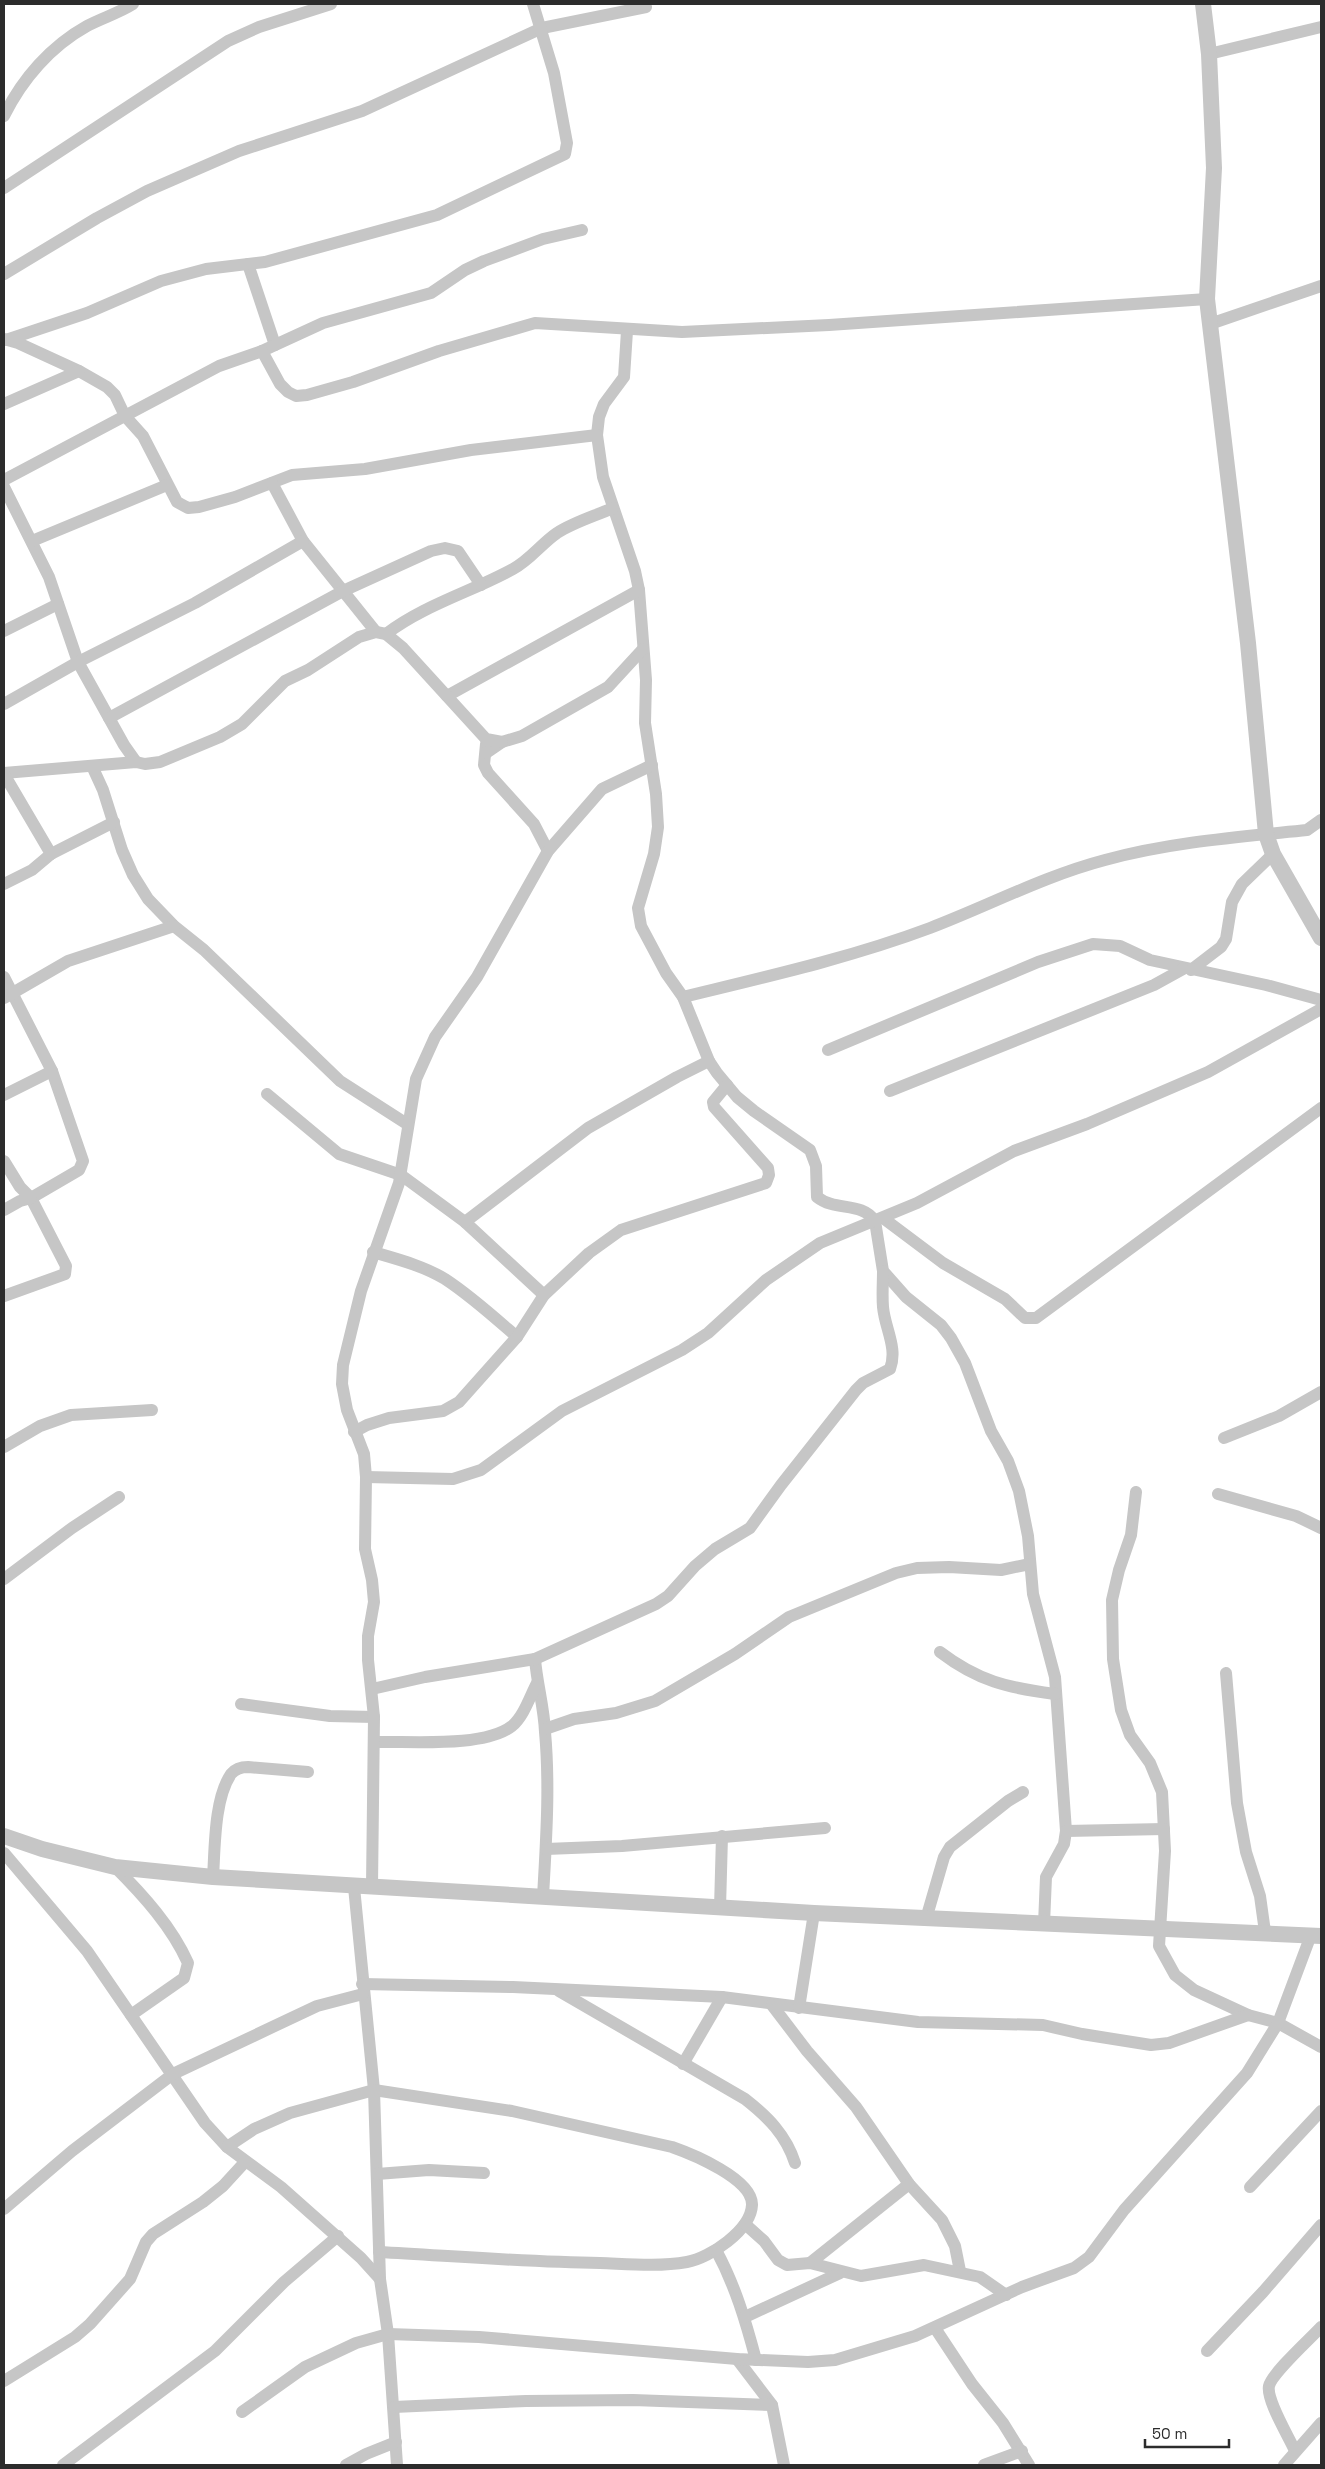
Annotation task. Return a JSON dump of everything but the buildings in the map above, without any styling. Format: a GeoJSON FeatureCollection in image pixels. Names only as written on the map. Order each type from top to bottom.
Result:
{"type":"FeatureCollection","features":[{"type":"Feature","properties":{"kind":"street"},"geometry":{"type":"LineString","coordinates":[[4,116],[23,82],[54,51],[89,25],[133,4]]}},
{"type":"Feature","properties":{"kind":"street"},"geometry":{"type":"LineString","coordinates":[[4,188],[228,41],[259,27],[331,4]]}},
{"type":"Feature","properties":{"kind":"street"},"geometry":{"type":"LineString","coordinates":[[5,340],[87,313],[161,281],[206,270],[248,264],[309,251],[437,216],[565,154],[567,143],[554,73],[542,28],[533,4]]}},
{"type":"Feature","properties":{"kind":"street"},"geometry":{"type":"LineString","coordinates":[[1203,4],[1209,54],[1214,168],[1207,300],[1248,643],[1266,834],[1273,854],[1321,938]]}},
{"type":"Feature","properties":{"kind":"street"},"geometry":{"type":"LineString","coordinates":[[4,274],[97,218],[148,191],[240,151],[362,111],[542,28],[646,7]]}},
{"type":"Feature","properties":{"kind":"street"},"geometry":{"type":"LineString","coordinates":[[1209,54],[1321,27]]}},
{"type":"Feature","properties":{"kind":"street"},"geometry":{"type":"LineString","coordinates":[[4,480],[219,366],[262,351],[323,323],[432,293],[474,265],[543,239],[582,230]]}},
{"type":"Feature","properties":{"kind":"street"},"geometry":{"type":"LineString","coordinates":[[248,264],[275,344]]}},
{"type":"Feature","properties":{"kind":"street"},"geometry":{"type":"LineString","coordinates":[[1210,324],[1321,286]]}},
{"type":"Feature","properties":{"kind":"street"},"geometry":{"type":"LineString","coordinates":[[262,351],[280,384],[288,392],[296,396],[307,396],[353,382],[439,350],[534,323],[682,332],[829,325],[1207,300]]}},
{"type":"Feature","properties":{"kind":"street"},"geometry":{"type":"LineString","coordinates":[[627,330],[624,377],[604,404],[599,417],[597,435],[603,476],[636,570],[639,590],[646,680],[645,723],[657,811],[657,840],[638,908],[641,926],[683,997],[709,1061],[727,1085],[754,1111],[810,1150],[816,1166],[817,1197],[835,1206],[862,1210],[870,1214],[943,1263],[1000,1296],[1025,1318],[1036,1318],[1321,1108]]}},
{"type":"Feature","properties":{"kind":"street"},"geometry":{"type":"LineString","coordinates":[[5,340],[18,343],[79,371],[107,387],[115,396],[125,416],[147,443],[177,502],[188,508],[210,504],[292,475],[365,468],[471,450],[597,435]]}},
{"type":"Feature","properties":{"kind":"street"},"geometry":{"type":"LineString","coordinates":[[4,404],[79,371]]}},
{"type":"Feature","properties":{"kind":"street"},"geometry":{"type":"LineString","coordinates":[[272,483],[303,541],[381,633],[403,648],[486,739],[502,742]]}},
{"type":"Feature","properties":{"kind":"street"},"geometry":{"type":"LineString","coordinates":[[32,541],[167,485]]}},
{"type":"Feature","properties":{"kind":"street"},"geometry":{"type":"LineString","coordinates":[[4,488],[32,541],[58,604],[78,662],[136,762]]}},
{"type":"Feature","properties":{"kind":"street"},"geometry":{"type":"LineString","coordinates":[[51,854],[4,774],[136,762],[145,764],[160,762],[220,737],[242,724],[286,681],[314,666],[359,637],[381,633],[414,614],[481,585],[534,556],[556,534],[565,528],[613,508]]}},
{"type":"Feature","properties":{"kind":"street"},"geometry":{"type":"LineString","coordinates":[[4,704],[78,662],[195,603],[303,541]]}},
{"type":"Feature","properties":{"kind":"street"},"geometry":{"type":"LineString","coordinates":[[109,718],[344,591],[431,552],[445,548],[458,551],[481,585]]}},
{"type":"Feature","properties":{"kind":"street"},"geometry":{"type":"LineString","coordinates":[[447,696],[639,590]]}},
{"type":"Feature","properties":{"kind":"street"},"geometry":{"type":"LineString","coordinates":[[4,632],[58,604]]}},
{"type":"Feature","properties":{"kind":"street"},"geometry":{"type":"LineString","coordinates":[[486,753],[502,742],[522,736],[608,687],[643,649]]}},
{"type":"Feature","properties":{"kind":"street"},"geometry":{"type":"LineString","coordinates":[[486,739],[484,765],[488,773],[534,824],[548,851]]}},
{"type":"Feature","properties":{"kind":"street"},"geometry":{"type":"LineString","coordinates":[[372,1886],[374,1717],[368,1636],[374,1602],[372,1580],[365,1549],[366,1477],[364,1454],[347,1410],[342,1384],[343,1365],[373,1252],[401,1175],[407,1124],[416,1079],[423,1060],[435,1037],[477,977],[548,851],[602,789],[652,765]]}},
{"type":"Feature","properties":{"kind":"street"},"geometry":{"type":"LineString","coordinates":[[92,766],[114,822],[122,850],[133,875],[148,899],[174,926],[204,950],[340,1081],[407,1124]]}},
{"type":"Feature","properties":{"kind":"street"},"geometry":{"type":"LineString","coordinates":[[683,997],[788,972],[870,948],[928,928],[1006,895],[1105,860],[1194,841],[1307,830],[1321,820]]}},
{"type":"Feature","properties":{"kind":"street"},"geometry":{"type":"LineString","coordinates":[[4,884],[32,870],[51,854],[114,822]]}},
{"type":"Feature","properties":{"kind":"street"},"geometry":{"type":"LineString","coordinates":[[890,1091],[1187,970],[1221,947],[1226,939],[1232,902],[1242,884],[1273,854]]}},
{"type":"Feature","properties":{"kind":"street"},"geometry":{"type":"LineString","coordinates":[[8,995],[68,961],[174,926]]}},
{"type":"Feature","properties":{"kind":"street"},"geometry":{"type":"LineString","coordinates":[[828,1050],[1038,962],[1094,944],[1120,946],[1150,960],[1187,970],[1266,985],[1321,1000]]}},
{"type":"Feature","properties":{"kind":"street"},"geometry":{"type":"LineString","coordinates":[[4,978],[8,995],[52,1071],[83,1161],[79,1170],[31,1198],[20,1201],[4,1210]]}},
{"type":"Feature","properties":{"kind":"street"},"geometry":{"type":"LineString","coordinates":[[366,1477],[453,1479],[481,1470],[562,1411],[682,1350],[708,1333],[766,1280],[820,1243],[879,1220],[934,1195],[1014,1151],[1087,1124],[1208,1072],[1321,1009]]}},
{"type":"Feature","properties":{"kind":"street"},"geometry":{"type":"LineString","coordinates":[[465,1222],[588,1128],[677,1076],[709,1061]]}},
{"type":"Feature","properties":{"kind":"street"},"geometry":{"type":"LineString","coordinates":[[4,1095],[52,1071]]}},
{"type":"Feature","properties":{"kind":"street"},"geometry":{"type":"LineString","coordinates":[[354,1432],[389,1418],[443,1411],[459,1402],[517,1337],[544,1295],[589,1253],[621,1230],[766,1183],[769,1175],[768,1168],[714,1107],[713,1102],[727,1085]]}},
{"type":"Feature","properties":{"kind":"street"},"geometry":{"type":"LineString","coordinates":[[266,1094],[339,1154],[401,1175],[465,1222],[544,1295]]}},
{"type":"Feature","properties":{"kind":"street"},"geometry":{"type":"LineString","coordinates":[[4,1160],[20,1187],[31,1198],[67,1269],[65,1274],[57,1278],[4,1296]]}},
{"type":"Feature","properties":{"kind":"street"},"geometry":{"type":"LineString","coordinates":[[372,1690],[425,1677],[536,1660],[656,1604],[668,1596],[695,1566],[715,1549],[750,1528],[781,1485],[856,1390],[863,1383],[890,1369],[893,1361],[893,1348],[883,1306],[883,1271],[879,1220]]}},
{"type":"Feature","properties":{"kind":"street"},"geometry":{"type":"LineString","coordinates":[[373,1252],[419,1267],[444,1279],[488,1312],[517,1337]]}},
{"type":"Feature","properties":{"kind":"street"},"geometry":{"type":"LineString","coordinates":[[883,1271],[906,1297],[941,1325],[965,1363],[992,1431],[1008,1461],[1024,1510],[1033,1594],[1055,1677],[1066,1831],[1064,1844],[1046,1877],[1044,1924]]}},
{"type":"Feature","properties":{"kind":"street"},"geometry":{"type":"LineString","coordinates":[[1224,1438],[1279,1416],[1321,1392]]}},
{"type":"Feature","properties":{"kind":"street"},"geometry":{"type":"LineString","coordinates":[[4,1447],[40,1426],[71,1415],[152,1410]]}},
{"type":"Feature","properties":{"kind":"street"},"geometry":{"type":"LineString","coordinates":[[1136,1492],[1132,1535],[1119,1570],[1112,1600],[1113,1659],[1121,1710],[1130,1735],[1150,1763],[1162,1792],[1164,1874],[1159,1946],[1175,1976],[1194,1990],[1248,2015],[1278,2024],[1321,2047]]}},
{"type":"Feature","properties":{"kind":"street"},"geometry":{"type":"LineString","coordinates":[[1218,1494],[1296,1516],[1321,1528]]}},
{"type":"Feature","properties":{"kind":"street"},"geometry":{"type":"LineString","coordinates":[[4,1579],[72,1528],[119,1497]]}},
{"type":"Feature","properties":{"kind":"street"},"geometry":{"type":"LineString","coordinates":[[545,1729],[574,1719],[639,1707],[655,1701],[735,1654],[789,1617],[896,1573],[916,1568],[949,1567],[1001,1570],[1030,1564]]}},
{"type":"Feature","properties":{"kind":"street"},"geometry":{"type":"LineString","coordinates":[[940,1652],[976,1676],[1000,1684],[1055,1694]]}},
{"type":"Feature","properties":{"kind":"street"},"geometry":{"type":"LineString","coordinates":[[536,1660],[537,1682],[545,1729],[548,1774],[543,1897]]}},
{"type":"Feature","properties":{"kind":"street"},"geometry":{"type":"LineString","coordinates":[[1226,1673],[1237,1803],[1246,1852],[1260,1896],[1265,1932]]}},
{"type":"Feature","properties":{"kind":"street"},"geometry":{"type":"LineString","coordinates":[[374,1742],[484,1738],[501,1732],[518,1720],[537,1682]]}},
{"type":"Feature","properties":{"kind":"street"},"geometry":{"type":"LineString","coordinates":[[241,1704],[330,1716],[374,1717]]}},
{"type":"Feature","properties":{"kind":"street"},"geometry":{"type":"LineString","coordinates":[[213,1877],[220,1806],[232,1774],[240,1768],[248,1767],[308,1772]]}},
{"type":"Feature","properties":{"kind":"street"},"geometry":{"type":"LineString","coordinates":[[926,1919],[944,1857],[950,1847],[1008,1801],[1023,1792]]}},
{"type":"Feature","properties":{"kind":"street"},"geometry":{"type":"LineString","coordinates":[[546,1849],[622,1846],[825,1828]]}},
{"type":"Feature","properties":{"kind":"street"},"geometry":{"type":"LineString","coordinates":[[1066,1831],[1164,1829]]}},
{"type":"Feature","properties":{"kind":"street"},"geometry":{"type":"LineString","coordinates":[[4,1836],[42,1849],[115,1867],[213,1877],[926,1919],[1316,1935],[1278,2024],[1247,2073],[1124,2210],[1082,2264],[1006,2295],[935,2328],[835,2360],[808,2362],[737,2359],[479,2337],[388,2334],[356,2342],[305,2367],[242,2412]]}},
{"type":"Feature","properties":{"kind":"street"},"geometry":{"type":"LineString","coordinates":[[720,1908],[722,1836]]}},
{"type":"Feature","properties":{"kind":"street"},"geometry":{"type":"LineString","coordinates":[[4,1853],[87,1951],[205,2123],[227,2147],[281,2187],[338,2236],[380,2279]]}},
{"type":"Feature","properties":{"kind":"street"},"geometry":{"type":"LineString","coordinates":[[115,1867],[135,1887],[170,1932],[188,1963],[184,1978],[130,2015]]}},
{"type":"Feature","properties":{"kind":"street"},"geometry":{"type":"LineString","coordinates":[[354,1886],[362,1989],[374,2090],[380,2279],[388,2334],[397,2465]]}},
{"type":"Feature","properties":{"kind":"street"},"geometry":{"type":"LineString","coordinates":[[799,2008],[814,1913]]}},
{"type":"Feature","properties":{"kind":"street"},"geometry":{"type":"LineString","coordinates":[[4,2209],[72,2151],[173,2074],[317,2006],[362,1989],[476,1986],[722,1998],[918,2022],[1043,2024],[1082,2034],[1151,2045],[1169,2043],[1248,2015]]}},
{"type":"Feature","properties":{"kind":"street"},"geometry":{"type":"LineString","coordinates":[[557,1990],[745,2099],[767,2116],[786,2142],[795,2163]]}},
{"type":"Feature","properties":{"kind":"street"},"geometry":{"type":"LineString","coordinates":[[683,2064],[722,1998]]}},
{"type":"Feature","properties":{"kind":"street"},"geometry":{"type":"LineString","coordinates":[[772,2005],[807,2051],[856,2107],[908,2184],[942,2220],[955,2246],[960,2271]]}},
{"type":"Feature","properties":{"kind":"street"},"geometry":{"type":"LineString","coordinates":[[227,2147],[254,2129],[290,2113],[374,2090],[512,2110],[672,2147],[697,2156],[721,2169],[742,2188],[752,2203],[746,2224],[716,2250],[688,2262],[659,2264],[481,2259],[379,2252]]}},
{"type":"Feature","properties":{"kind":"street"},"geometry":{"type":"LineString","coordinates":[[1250,2187],[1321,2111]]}},
{"type":"Feature","properties":{"kind":"street"},"geometry":{"type":"LineString","coordinates":[[4,2381],[76,2337],[130,2279],[146,2242],[153,2234],[203,2202],[223,2186],[245,2162]]}},
{"type":"Feature","properties":{"kind":"street"},"geometry":{"type":"LineString","coordinates":[[377,2174],[429,2170],[484,2173]]}},
{"type":"Feature","properties":{"kind":"street"},"geometry":{"type":"LineString","coordinates":[[810,2264],[908,2184]]}},
{"type":"Feature","properties":{"kind":"street"},"geometry":{"type":"LineString","coordinates":[[746,2224],[782,2263],[794,2265],[810,2264],[840,2273],[861,2276],[924,2265],[960,2271],[980,2277],[1006,2295]]}},
{"type":"Feature","properties":{"kind":"street"},"geometry":{"type":"LineString","coordinates":[[1207,2351],[1263,2292],[1321,2225]]}},
{"type":"Feature","properties":{"kind":"street"},"geometry":{"type":"LineString","coordinates":[[63,2465],[215,2351],[284,2282],[338,2236]]}},
{"type":"Feature","properties":{"kind":"street"},"geometry":{"type":"LineString","coordinates":[[716,2250],[728,2273],[745,2317],[756,2360]]}},
{"type":"Feature","properties":{"kind":"street"},"geometry":{"type":"LineString","coordinates":[[745,2317],[840,2273]]}},
{"type":"Feature","properties":{"kind":"street"},"geometry":{"type":"LineString","coordinates":[[1296,2451],[1270,2399],[1269,2385],[1275,2375],[1321,2327]]}},
{"type":"Feature","properties":{"kind":"street"},"geometry":{"type":"LineString","coordinates":[[935,2328],[1022,2451],[1029,2465]]}},
{"type":"Feature","properties":{"kind":"street"},"geometry":{"type":"LineString","coordinates":[[737,2359],[772,2405],[784,2465]]}},
{"type":"Feature","properties":{"kind":"street"},"geometry":{"type":"LineString","coordinates":[[394,2408],[526,2401],[613,2400],[772,2405]]}},
{"type":"Feature","properties":{"kind":"street"},"geometry":{"type":"LineString","coordinates":[[1284,2465],[1321,2423]]}},
{"type":"Feature","properties":{"kind":"street"},"geometry":{"type":"LineString","coordinates":[[346,2465],[366,2454],[396,2442]]}},
{"type":"Feature","properties":{"kind":"street"},"geometry":{"type":"LineString","coordinates":[[984,2465],[1022,2451]]}}]}
